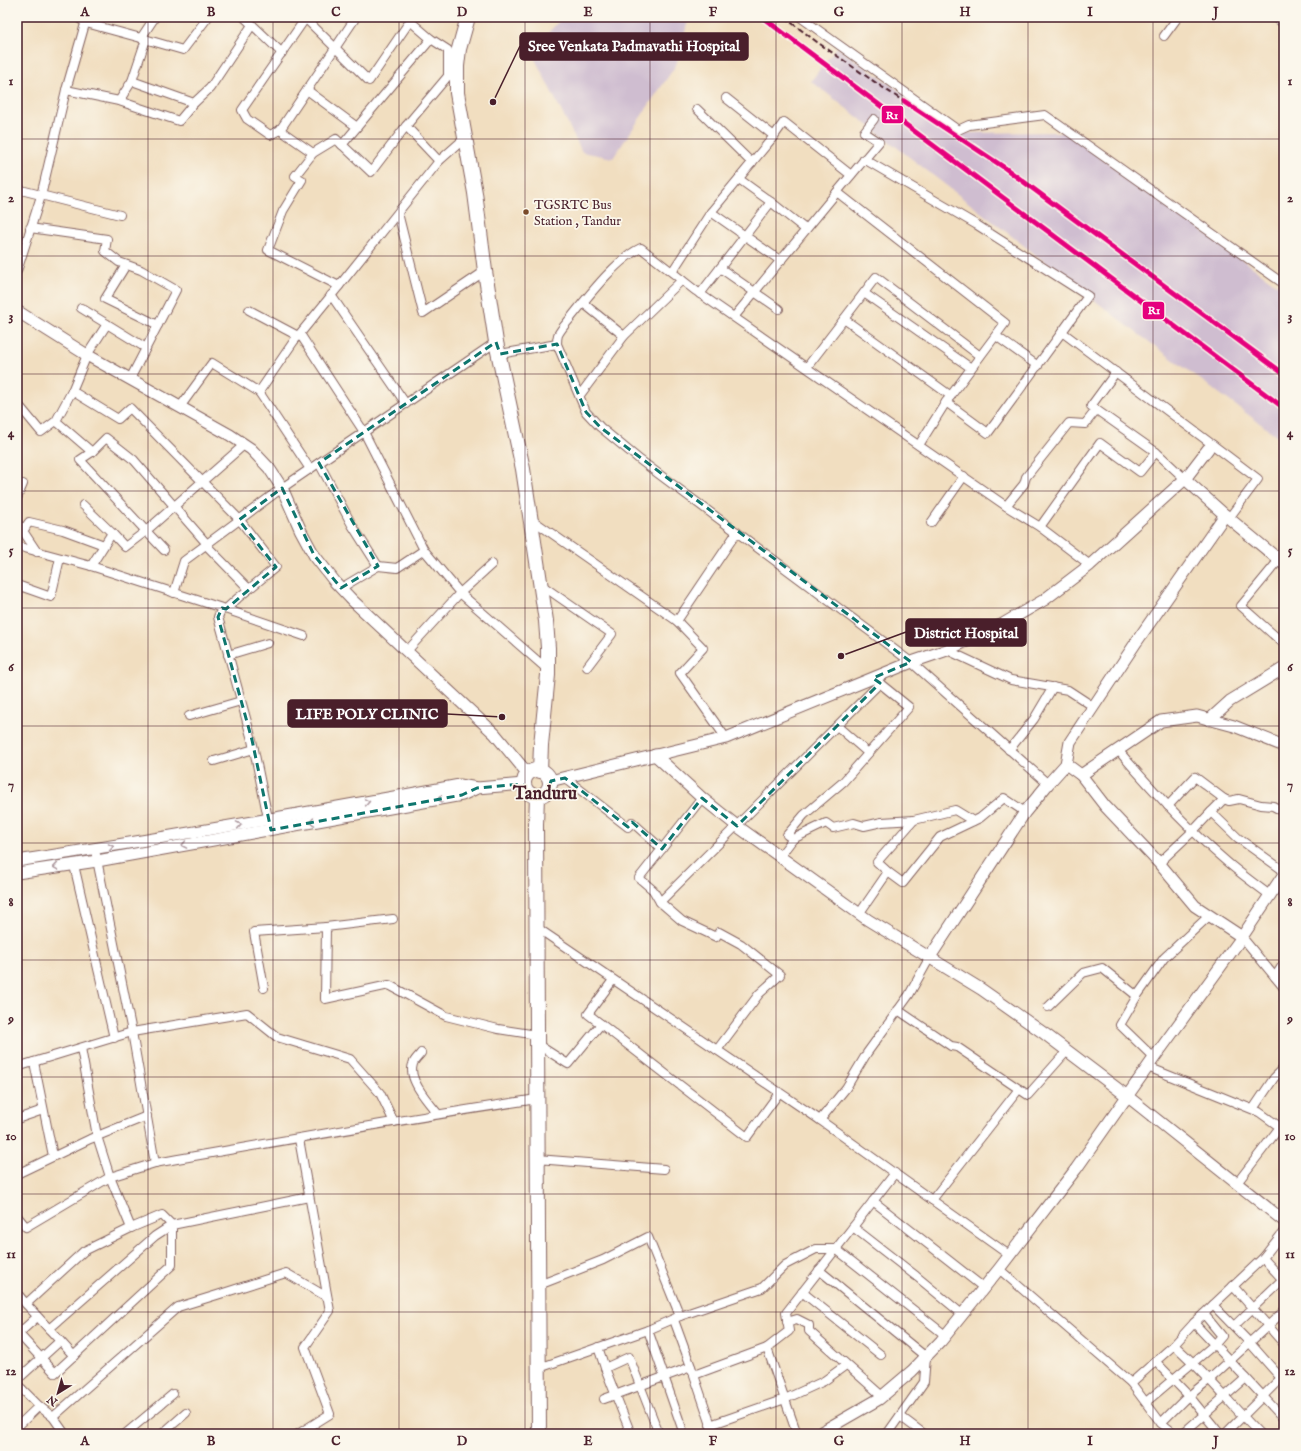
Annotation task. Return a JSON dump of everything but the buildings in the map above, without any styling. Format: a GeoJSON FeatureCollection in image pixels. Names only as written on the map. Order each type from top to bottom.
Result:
{"type":"FeatureCollection","features":[{"type":"Feature","properties":{"kind":"highway"},"geometry":{"type":"LineString","coordinates":[[468,17],[459,49],[457,66],[457,93],[475,193],[485,271],[498,348],[523,469],[547,635],[548,670],[531,776],[527,792],[531,795],[541,796],[548,790],[550,781],[545,773],[531,776]]}},
{"type":"Feature","properties":{"kind":"highway"},"geometry":{"type":"LineString","coordinates":[[537,796],[536,927],[539,1434]]}},
{"type":"Feature","properties":{"kind":"street"},"geometry":{"type":"LineString","coordinates":[[77,17],[143,39],[183,50],[208,17]]}},
{"type":"Feature","properties":{"kind":"street"},"geometry":{"type":"LineString","coordinates":[[119,101],[132,81],[143,39],[155,17]]}},
{"type":"Feature","properties":{"kind":"street"},"geometry":{"type":"LineString","coordinates":[[244,17],[282,53]]}},
{"type":"Feature","properties":{"kind":"street"},"geometry":{"type":"LineString","coordinates":[[339,286],[268,250],[283,211],[302,180],[295,176],[313,153],[336,139],[372,172],[406,126],[448,76],[448,50],[431,39],[412,19],[369,81],[335,48],[304,18],[282,53],[242,110],[247,119],[270,136],[280,130],[335,48],[356,17]]}},
{"type":"Feature","properties":{"kind":"street"},"geometry":{"type":"LineString","coordinates":[[800,17],[958,130],[969,125],[1046,115],[1284,284]]}},
{"type":"Feature","properties":{"kind":"street"},"geometry":{"type":"LineString","coordinates":[[1164,36],[1178,17]]}},
{"type":"Feature","properties":{"kind":"street"},"geometry":{"type":"LineString","coordinates":[[1275,17],[1284,24]]}},
{"type":"Feature","properties":{"kind":"street"},"geometry":{"type":"LineString","coordinates":[[17,271],[41,196],[66,90],[87,20]]}},
{"type":"Feature","properties":{"kind":"street"},"geometry":{"type":"LineString","coordinates":[[66,90],[119,101],[180,121],[194,103],[210,88],[252,25]]}},
{"type":"Feature","properties":{"kind":"street"},"geometry":{"type":"LineString","coordinates":[[342,145],[431,39]]}},
{"type":"Feature","properties":{"kind":"street"},"geometry":{"type":"LineString","coordinates":[[132,81],[194,103]]}},
{"type":"Feature","properties":{"kind":"street"},"geometry":{"type":"LineString","coordinates":[[307,90],[358,127]]}},
{"type":"Feature","properties":{"kind":"street"},"geometry":{"type":"LineString","coordinates":[[726,98],[774,136]]}},
{"type":"Feature","properties":{"kind":"street"},"geometry":{"type":"LineString","coordinates":[[697,109],[752,163]]}},
{"type":"Feature","properties":{"kind":"street"},"geometry":{"type":"LineString","coordinates":[[734,317],[781,261],[805,229],[879,142],[864,132],[874,120]]}},
{"type":"Feature","properties":{"kind":"street"},"geometry":{"type":"LineString","coordinates":[[672,272],[711,212],[784,122],[851,175]]}},
{"type":"Feature","properties":{"kind":"street"},"geometry":{"type":"LineString","coordinates":[[406,126],[439,161]]}},
{"type":"Feature","properties":{"kind":"street"},"geometry":{"type":"LineString","coordinates":[[280,130],[313,153]]}},
{"type":"Feature","properties":{"kind":"street"},"geometry":{"type":"LineString","coordinates":[[259,392],[299,335],[439,161],[465,138]]}},
{"type":"Feature","properties":{"kind":"street"},"geometry":{"type":"LineString","coordinates":[[844,318],[949,399],[988,433],[1088,296],[976,225],[864,159]]}},
{"type":"Feature","properties":{"kind":"street"},"geometry":{"type":"LineString","coordinates":[[739,179],[805,229]]}},
{"type":"Feature","properties":{"kind":"street"},"geometry":{"type":"LineString","coordinates":[[17,189],[120,215]]}},
{"type":"Feature","properties":{"kind":"street"},"geometry":{"type":"LineString","coordinates":[[837,192],[1005,323],[949,399],[919,445]]}},
{"type":"Feature","properties":{"kind":"street"},"geometry":{"type":"LineString","coordinates":[[700,294],[771,202]]}},
{"type":"Feature","properties":{"kind":"street"},"geometry":{"type":"LineString","coordinates":[[711,212],[781,261]]}},
{"type":"Feature","properties":{"kind":"street"},"geometry":{"type":"LineString","coordinates":[[398,213],[423,313],[485,271]]}},
{"type":"Feature","properties":{"kind":"street"},"geometry":{"type":"LineString","coordinates":[[30,228],[107,238],[105,251],[119,262],[141,270],[176,290],[130,379]]}},
{"type":"Feature","properties":{"kind":"street"},"geometry":{"type":"LineString","coordinates":[[1048,784],[911,662],[640,460],[600,427],[586,412],[557,344],[558,337],[564,326],[583,302],[621,262],[632,252],[641,248],[700,294],[1006,506],[1040,527],[1090,565]]}},
{"type":"Feature","properties":{"kind":"street"},"geometry":{"type":"LineString","coordinates":[[126,265],[105,299],[158,325]]}},
{"type":"Feature","properties":{"kind":"street"},"geometry":{"type":"LineString","coordinates":[[720,268],[779,310]]}},
{"type":"Feature","properties":{"kind":"street"},"geometry":{"type":"LineString","coordinates":[[807,367],[876,277],[980,356]]}},
{"type":"Feature","properties":{"kind":"street"},"geometry":{"type":"LineString","coordinates":[[580,395],[624,336],[682,280]]}},
{"type":"Feature","properties":{"kind":"street"},"geometry":{"type":"LineString","coordinates":[[864,293],[971,368]]}},
{"type":"Feature","properties":{"kind":"street"},"geometry":{"type":"LineString","coordinates":[[331,295],[406,404]]}},
{"type":"Feature","properties":{"kind":"street"},"geometry":{"type":"LineString","coordinates":[[583,302],[624,336]]}},
{"type":"Feature","properties":{"kind":"street"},"geometry":{"type":"LineString","coordinates":[[81,308],[146,348]]}},
{"type":"Feature","properties":{"kind":"street"},"geometry":{"type":"LineString","coordinates":[[249,310],[299,335],[364,432],[424,550],[460,593],[548,670]]}},
{"type":"Feature","properties":{"kind":"street"},"geometry":{"type":"LineString","coordinates":[[17,311],[87,355],[230,435],[251,449],[269,468],[282,488],[298,526],[314,555],[341,588],[495,734],[531,776],[477,788],[462,795],[270,825],[96,855],[17,861]]}},
{"type":"Feature","properties":{"kind":"street"},"geometry":{"type":"LineString","coordinates":[[18,408],[41,432],[56,421],[72,390],[87,355],[107,324]]}},
{"type":"Feature","properties":{"kind":"street"},"geometry":{"type":"LineString","coordinates":[[820,1120],[846,1088],[867,1053],[909,995],[930,957],[1025,812],[1066,764],[1070,742],[1137,641],[1227,517],[1258,479],[1210,447],[1116,372],[1062,332]]}},
{"type":"Feature","properties":{"kind":"street"},"geometry":{"type":"LineString","coordinates":[[996,336],[1038,366]]}},
{"type":"Feature","properties":{"kind":"street"},"geometry":{"type":"LineString","coordinates":[[174,593],[184,561],[282,488],[406,404],[498,348],[557,344]]}},
{"type":"Feature","properties":{"kind":"street"},"geometry":{"type":"LineString","coordinates":[[180,407],[212,363],[259,392],[310,469]]}},
{"type":"Feature","properties":{"kind":"street"},"geometry":{"type":"LineString","coordinates":[[1116,372],[1091,406],[1156,452],[1227,517],[1280,560]]}},
{"type":"Feature","properties":{"kind":"street"},"geometry":{"type":"LineString","coordinates":[[72,390],[118,419],[130,408],[203,481],[239,520],[276,567],[224,609],[218,617],[254,749],[270,825]]}},
{"type":"Feature","properties":{"kind":"street"},"geometry":{"type":"LineString","coordinates":[[1006,506],[1024,484],[1026,477],[1069,423],[1085,424],[1096,410]]}},
{"type":"Feature","properties":{"kind":"street"},"geometry":{"type":"LineString","coordinates":[[56,421],[92,452]]}},
{"type":"Feature","properties":{"kind":"street"},"geometry":{"type":"LineString","coordinates":[[164,550],[80,460],[92,452],[106,438],[134,460],[206,544],[249,589]]}},
{"type":"Feature","properties":{"kind":"street"},"geometry":{"type":"LineString","coordinates":[[1040,527],[1100,443],[1140,472],[1156,452]]}},
{"type":"Feature","properties":{"kind":"street"},"geometry":{"type":"LineString","coordinates":[[83,505],[125,547],[174,507],[245,444]]}},
{"type":"Feature","properties":{"kind":"street"},"geometry":{"type":"LineString","coordinates":[[550,781],[726,738],[877,680],[911,662],[947,650],[1001,625],[1044,600],[1090,565],[1185,479],[1210,447]]}},
{"type":"Feature","properties":{"kind":"street"},"geometry":{"type":"LineString","coordinates":[[319,463],[352,525],[378,566]]}},
{"type":"Feature","properties":{"kind":"street"},"geometry":{"type":"LineString","coordinates":[[931,523],[964,476]]}},
{"type":"Feature","properties":{"kind":"street"},"geometry":{"type":"LineString","coordinates":[[17,498],[23,484]]}},
{"type":"Feature","properties":{"kind":"street"},"geometry":{"type":"LineString","coordinates":[[531,519],[677,621],[703,648],[680,673],[726,738]]}},
{"type":"Feature","properties":{"kind":"street"},"geometry":{"type":"LineString","coordinates":[[37,552],[21,526],[29,522],[64,530],[104,545]]}},
{"type":"Feature","properties":{"kind":"street"},"geometry":{"type":"LineString","coordinates":[[677,621],[737,532]]}},
{"type":"Feature","properties":{"kind":"street"},"geometry":{"type":"LineString","coordinates":[[91,566],[112,533]]}},
{"type":"Feature","properties":{"kind":"street"},"geometry":{"type":"LineString","coordinates":[[17,546],[91,566],[304,636]]}},
{"type":"Feature","properties":{"kind":"street"},"geometry":{"type":"LineString","coordinates":[[1284,548],[1280,560],[1241,606],[1284,644]]}},
{"type":"Feature","properties":{"kind":"street"},"geometry":{"type":"LineString","coordinates":[[341,588],[378,566],[397,568],[424,550]]}},
{"type":"Feature","properties":{"kind":"street"},"geometry":{"type":"LineString","coordinates":[[17,586],[51,598],[60,558]]}},
{"type":"Feature","properties":{"kind":"street"},"geometry":{"type":"LineString","coordinates":[[407,651],[460,593],[492,564]]}},
{"type":"Feature","properties":{"kind":"street"},"geometry":{"type":"LineString","coordinates":[[540,584],[612,634],[587,667]]}},
{"type":"Feature","properties":{"kind":"street"},"geometry":{"type":"LineString","coordinates":[[228,655],[268,643]]}},
{"type":"Feature","properties":{"kind":"street"},"geometry":{"type":"LineString","coordinates":[[947,650],[1011,680],[1068,690],[1094,706]]}},
{"type":"Feature","properties":{"kind":"street"},"geometry":{"type":"LineString","coordinates":[[1209,720],[1230,701],[1284,668]]}},
{"type":"Feature","properties":{"kind":"street"},"geometry":{"type":"LineString","coordinates":[[660,902],[838,726],[877,680]]}},
{"type":"Feature","properties":{"kind":"street"},"geometry":{"type":"LineString","coordinates":[[793,839],[787,835],[804,815],[842,782],[909,707],[877,680]]}},
{"type":"Feature","properties":{"kind":"street"},"geometry":{"type":"LineString","coordinates":[[1009,750],[1034,719],[1053,687]]}},
{"type":"Feature","properties":{"kind":"street"},"geometry":{"type":"LineString","coordinates":[[189,716],[241,701]]}},
{"type":"Feature","properties":{"kind":"street"},"geometry":{"type":"LineString","coordinates":[[1081,775],[1161,721],[1196,716],[1234,726],[1284,746]]}},
{"type":"Feature","properties":{"kind":"street"},"geometry":{"type":"LineString","coordinates":[[838,726],[868,753]]}},
{"type":"Feature","properties":{"kind":"street"},"geometry":{"type":"LineString","coordinates":[[214,761],[254,749]]}},
{"type":"Feature","properties":{"kind":"street"},"geometry":{"type":"LineString","coordinates":[[1118,750],[1193,832],[1227,862],[1270,896]]}},
{"type":"Feature","properties":{"kind":"street"},"geometry":{"type":"LineString","coordinates":[[655,755],[702,798],[737,826],[859,914],[981,989],[1067,1051],[1127,1096],[1284,1221]]}},
{"type":"Feature","properties":{"kind":"street"},"geometry":{"type":"LineString","coordinates":[[1066,764],[1081,775],[1105,806],[1159,863],[1195,906],[1242,937],[1284,988]]}},
{"type":"Feature","properties":{"kind":"street"},"geometry":{"type":"LineString","coordinates":[[1168,806],[1195,777],[1228,801],[1239,799],[1261,805],[1273,806],[1284,812]]}},
{"type":"Feature","properties":{"kind":"street"},"geometry":{"type":"LineString","coordinates":[[565,778],[628,827],[632,822],[662,849]]}},
{"type":"Feature","properties":{"kind":"street"},"geometry":{"type":"LineString","coordinates":[[702,798],[639,878],[653,890],[660,902],[682,921],[716,937],[719,932],[741,944],[780,975],[759,994],[717,1050]]}},
{"type":"Feature","properties":{"kind":"street"},"geometry":{"type":"LineString","coordinates":[[914,820],[877,862],[888,872],[903,882],[940,837],[980,818],[1004,798],[1025,812]]}},
{"type":"Feature","properties":{"kind":"street"},"geometry":{"type":"LineString","coordinates":[[1159,863],[1193,832],[1224,799]]}},
{"type":"Feature","properties":{"kind":"street"},"geometry":{"type":"LineString","coordinates":[[780,856],[793,839],[826,823],[833,828],[854,823],[864,826],[882,822],[914,820],[955,810],[973,821]]}},
{"type":"Feature","properties":{"kind":"street"},"geometry":{"type":"LineString","coordinates":[[818,1434],[882,1396],[912,1371],[945,1335],[999,1269],[1076,1168],[1242,937],[1283,877],[1238,838],[1211,812]]}},
{"type":"Feature","properties":{"kind":"street"},"geometry":{"type":"LineString","coordinates":[[17,873],[74,864],[96,855]]}},
{"type":"Feature","properties":{"kind":"street"},"geometry":{"type":"LineString","coordinates":[[96,855],[132,1032],[155,1162]]}},
{"type":"Feature","properties":{"kind":"street"},"geometry":{"type":"LineString","coordinates":[[74,864],[114,1038]]}},
{"type":"Feature","properties":{"kind":"street"},"geometry":{"type":"LineString","coordinates":[[859,914],[888,872]]}},
{"type":"Feature","properties":{"kind":"street"},"geometry":{"type":"LineString","coordinates":[[1210,915],[1164,958],[1137,996],[1120,1025],[1151,1062],[1260,1112],[1280,1128],[1237,1183]]}},
{"type":"Feature","properties":{"kind":"street"},"geometry":{"type":"LineString","coordinates":[[264,988],[254,932],[326,927],[393,920]]}},
{"type":"Feature","properties":{"kind":"street"},"geometry":{"type":"LineString","coordinates":[[326,927],[325,999],[390,985],[446,1016],[537,1040],[568,1064],[601,1024]]}},
{"type":"Feature","properties":{"kind":"street"},"geometry":{"type":"LineString","coordinates":[[536,927],[820,1120],[1009,1255]]}},
{"type":"Feature","properties":{"kind":"street"},"geometry":{"type":"LineString","coordinates":[[1275,977],[1284,963]]}},
{"type":"Feature","properties":{"kind":"street"},"geometry":{"type":"LineString","coordinates":[[1048,1007],[1083,973],[1102,968],[1137,996]]}},
{"type":"Feature","properties":{"kind":"street"},"geometry":{"type":"LineString","coordinates":[[613,980],[588,1014],[747,1137],[779,1093]]}},
{"type":"Feature","properties":{"kind":"street"},"geometry":{"type":"LineString","coordinates":[[898,1010],[952,1046],[957,1047],[1028,1095],[1067,1051]]}},
{"type":"Feature","properties":{"kind":"street"},"geometry":{"type":"LineString","coordinates":[[17,1067],[132,1032],[247,1013],[277,1037],[350,1059],[380,1093],[394,1122]]}},
{"type":"Feature","properties":{"kind":"street"},"geometry":{"type":"LineString","coordinates":[[80,1048],[97,1136],[110,1177],[131,1228]]}},
{"type":"Feature","properties":{"kind":"street"},"geometry":{"type":"LineString","coordinates":[[421,1053],[413,1064],[413,1076],[424,1097],[438,1114]]}},
{"type":"Feature","properties":{"kind":"street"},"geometry":{"type":"LineString","coordinates":[[34,1062],[53,1156]]}},
{"type":"Feature","properties":{"kind":"street"},"geometry":{"type":"LineString","coordinates":[[1253,1109],[1274,1078],[1284,1068]]}},
{"type":"Feature","properties":{"kind":"street"},"geometry":{"type":"LineString","coordinates":[[932,1200],[1019,1089]]}},
{"type":"Feature","properties":{"kind":"street"},"geometry":{"type":"LineString","coordinates":[[18,1219],[26,1227],[110,1177],[155,1162],[299,1139],[438,1114],[537,1099]]}},
{"type":"Feature","properties":{"kind":"street"},"geometry":{"type":"LineString","coordinates":[[17,1119],[43,1110]]}},
{"type":"Feature","properties":{"kind":"street"},"geometry":{"type":"LineString","coordinates":[[17,1174],[97,1136],[147,1116]]}},
{"type":"Feature","properties":{"kind":"street"},"geometry":{"type":"LineString","coordinates":[[298,1434],[330,1414],[305,1347],[330,1311],[299,1139]]}},
{"type":"Feature","properties":{"kind":"street"},"geometry":{"type":"LineString","coordinates":[[537,1159],[664,1169]]}},
{"type":"Feature","properties":{"kind":"street"},"geometry":{"type":"LineString","coordinates":[[604,1399],[664,1377],[692,1371],[767,1348],[789,1331],[786,1313],[894,1173]]}},
{"type":"Feature","properties":{"kind":"street"},"geometry":{"type":"LineString","coordinates":[[49,1329],[154,1236],[172,1225],[309,1197]]}},
{"type":"Feature","properties":{"kind":"street"},"geometry":{"type":"LineString","coordinates":[[873,1201],[984,1288]]}},
{"type":"Feature","properties":{"kind":"street"},"geometry":{"type":"LineString","coordinates":[[26,1304],[84,1251],[162,1214],[172,1225],[172,1265],[56,1373],[18,1334],[37,1317]]}},
{"type":"Feature","properties":{"kind":"street"},"geometry":{"type":"LineString","coordinates":[[853,1227],[962,1314]]}},
{"type":"Feature","properties":{"kind":"street"},"geometry":{"type":"LineString","coordinates":[[1131,1383],[1155,1360],[1174,1345],[1194,1323],[1263,1258],[1284,1231]]}},
{"type":"Feature","properties":{"kind":"street"},"geometry":{"type":"LineString","coordinates":[[539,1285],[603,1260],[648,1238],[677,1318],[692,1371],[714,1434]]}},
{"type":"Feature","properties":{"kind":"street"},"geometry":{"type":"LineString","coordinates":[[539,1368],[762,1288],[785,1265],[816,1249],[836,1249],[945,1335]]}},
{"type":"Feature","properties":{"kind":"street"},"geometry":{"type":"LineString","coordinates":[[1234,1326],[1283,1280],[1263,1258]]}},
{"type":"Feature","properties":{"kind":"street"},"geometry":{"type":"LineString","coordinates":[[999,1269],[1131,1383],[1161,1423],[1175,1434]]}},
{"type":"Feature","properties":{"kind":"street"},"geometry":{"type":"LineString","coordinates":[[819,1270],[926,1357]]}},
{"type":"Feature","properties":{"kind":"street"},"geometry":{"type":"LineString","coordinates":[[53,1417],[178,1307],[286,1273],[327,1297]]}},
{"type":"Feature","properties":{"kind":"street"},"geometry":{"type":"LineString","coordinates":[[1233,1286],[1284,1344]]}},
{"type":"Feature","properties":{"kind":"street"},"geometry":{"type":"LineString","coordinates":[[802,1292],[880,1355]]}},
{"type":"Feature","properties":{"kind":"street"},"geometry":{"type":"LineString","coordinates":[[17,1293],[37,1317],[74,1356]]}},
{"type":"Feature","properties":{"kind":"street"},"geometry":{"type":"LineString","coordinates":[[1213,1305],[1283,1380],[1262,1396],[1225,1434]]}},
{"type":"Feature","properties":{"kind":"street"},"geometry":{"type":"LineString","coordinates":[[1146,1402],[1215,1344],[1222,1336],[1204,1314]]}},
{"type":"Feature","properties":{"kind":"street"},"geometry":{"type":"LineString","coordinates":[[1161,1423],[1268,1326],[1283,1315]]}},
{"type":"Feature","properties":{"kind":"street"},"geometry":{"type":"LineString","coordinates":[[787,1322],[797,1319],[809,1325],[809,1331],[882,1396]]}},
{"type":"Feature","properties":{"kind":"street"},"geometry":{"type":"LineString","coordinates":[[1194,1323],[1284,1419]]}},
{"type":"Feature","properties":{"kind":"street"},"geometry":{"type":"LineString","coordinates":[[648,1330],[684,1434]]}},
{"type":"Feature","properties":{"kind":"street"},"geometry":{"type":"LineString","coordinates":[[17,1380],[60,1341]]}},
{"type":"Feature","properties":{"kind":"street"},"geometry":{"type":"LineString","coordinates":[[1174,1345],[1193,1362],[1260,1434]]}},
{"type":"Feature","properties":{"kind":"street"},"geometry":{"type":"LineString","coordinates":[[598,1347],[631,1434]]}},
{"type":"Feature","properties":{"kind":"street"},"geometry":{"type":"LineString","coordinates":[[767,1348],[797,1434]]}},
{"type":"Feature","properties":{"kind":"street"},"geometry":{"type":"LineString","coordinates":[[605,1368],[629,1357],[659,1434]]}},
{"type":"Feature","properties":{"kind":"street"},"geometry":{"type":"LineString","coordinates":[[887,1434],[924,1382],[926,1357]]}},
{"type":"Feature","properties":{"kind":"street"},"geometry":{"type":"LineString","coordinates":[[1155,1360],[1189,1396],[1220,1434]]}},
{"type":"Feature","properties":{"kind":"street"},"geometry":{"type":"LineString","coordinates":[[710,1424],[785,1399],[824,1381],[846,1365]]}},
{"type":"Feature","properties":{"kind":"street"},"geometry":{"type":"LineString","coordinates":[[1182,1434],[1246,1378]]}},
{"type":"Feature","properties":{"kind":"street"},"geometry":{"type":"LineString","coordinates":[[17,1384],[39,1406],[53,1417],[65,1434]]}},
{"type":"Feature","properties":{"kind":"street"},"geometry":{"type":"LineString","coordinates":[[125,1434],[173,1394]]}},
{"type":"Feature","properties":{"kind":"street"},"geometry":{"type":"LineString","coordinates":[[17,1427],[39,1406]]}},
{"type":"Feature","properties":{"kind":"street"},"geometry":{"type":"LineString","coordinates":[[162,1434],[186,1413]]}},
{"type":"Feature","properties":{"kind":"street"},"geometry":{"type":"LineString","coordinates":[[900,1416],[924,1434]]}},
{"type":"Feature","properties":{"kind":"highlighted area"},"geometry":{"type":"Polygon","coordinates":[[[496,342],[500,354],[557,344],[586,412],[600,427],[911,662],[873,678],[880,683],[737,826],[702,798],[662,849],[632,822],[628,827],[565,778],[551,781],[548,791],[541,796],[531,795],[522,784],[477,788],[462,795],[271,830],[252,740],[218,617],[222,608],[226,609],[276,567],[239,520],[282,488],[314,555],[341,588],[378,566],[319,463],[496,342]]]}},
{"type":"Feature","properties":{"kind":"shaded area"},"geometry":{"type":"Polygon","coordinates":[[[563,17],[689,17],[676,65],[613,158],[582,152],[531,51],[563,17]]]}},
{"type":"Feature","properties":{"kind":"shaded area"},"geometry":{"type":"Polygon","coordinates":[[[837,47],[960,133],[1066,132],[1284,290],[1284,441],[1133,330],[811,81],[837,47]]]}},
{"type":"Feature","properties":{"kind":"railway"},"geometry":{"type":"LineString","coordinates":[[784,17],[882,87],[1005,168],[1284,374]]}},
{"type":"Feature","properties":{"kind":"transit line","name":"R1"},"geometry":{"type":"LineString","coordinates":[[762,17],[1284,408]]}},
{"type":"Feature","properties":{"kind":"transit line","name":"R1"},"geometry":{"type":"LineString","coordinates":[[904,101],[1005,168],[1284,374]]}},
{"type":"Feature","properties":{"kind":"place","name":"Sree Venkata Padmavathi Hospital"},"geometry":{"type":"Point","coordinates":[493,102]}},
{"type":"Feature","properties":{"kind":"place","name":"TGSRTC Bus Station , Tandur"},"geometry":{"type":"Point","coordinates":[526,212]}},
{"type":"Feature","properties":{"kind":"place","name":"District Hospital"},"geometry":{"type":"Point","coordinates":[841,656]}},
{"type":"Feature","properties":{"kind":"place","name":"LIFE POLY CLINIC"},"geometry":{"type":"Point","coordinates":[502,717]}},
{"type":"Feature","properties":{"kind":"district","name":"Tanduru"},"geometry":{"type":"Point","coordinates":[545,794]}}]}
